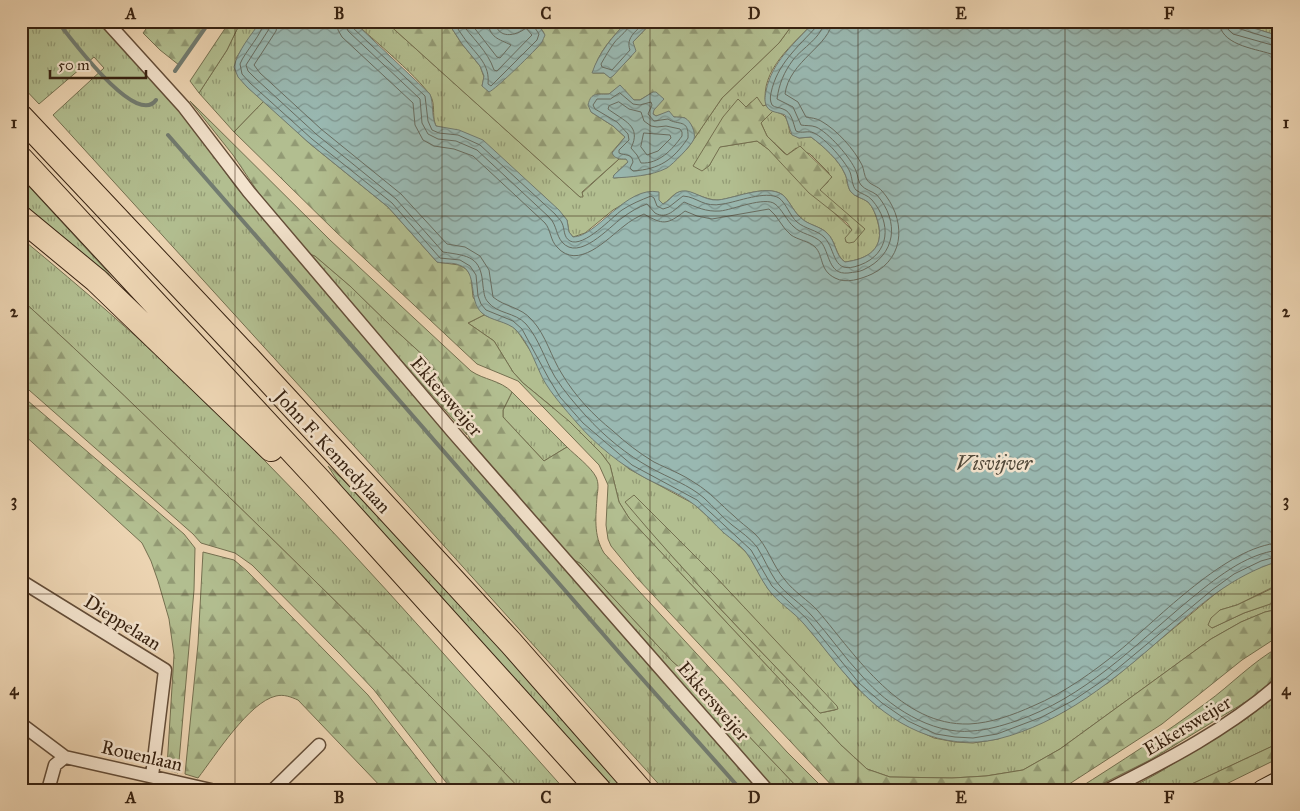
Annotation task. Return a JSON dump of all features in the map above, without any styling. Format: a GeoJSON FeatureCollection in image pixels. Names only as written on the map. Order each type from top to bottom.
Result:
{"type":"FeatureCollection","features":[{"type":"Feature","properties":{"kind":"highway","name":"John F. Kennedylaan"},"geometry":{"type":"LineString","coordinates":[[21,117],[511,642],[640,790]]}},
{"type":"Feature","properties":{"kind":"highway","name":"John F. Kennedylaan"},"geometry":{"type":"LineString","coordinates":[[21,158],[439,611],[599,790]]}},
{"type":"Feature","properties":{"kind":"highway"},"geometry":{"type":"LineString","coordinates":[[21,218],[103,287],[439,611]]}},
{"type":"Feature","properties":{"kind":"main road"},"geometry":{"type":"LineString","coordinates":[[1262,790],[1279,781]]}},
{"type":"Feature","properties":{"kind":"street","name":"Ekkersweijer"},"geometry":{"type":"LineString","coordinates":[[106,21],[184,107],[249,192],[453,432],[767,790]]}},
{"type":"Feature","properties":{"kind":"street","name":"Dieppelaan"},"geometry":{"type":"LineString","coordinates":[[21,581],[165,670],[152,776]]}},
{"type":"Feature","properties":{"kind":"street","name":"Ekkersweijer"},"geometry":{"type":"LineString","coordinates":[[1108,790],[1156,766],[1241,714],[1279,684]]}},
{"type":"Feature","properties":{"kind":"street","name":"Rouenlaan"},"geometry":{"type":"LineString","coordinates":[[21,724],[66,757],[152,776],[177,786],[211,790]]}},
{"type":"Feature","properties":{"kind":"street"},"geometry":{"type":"LineString","coordinates":[[273,790],[319,745]]}},
{"type":"Feature","properties":{"kind":"street"},"geometry":{"type":"LineString","coordinates":[[48,790],[55,765],[66,757]]}},
{"type":"Feature","properties":{"kind":"green space"},"geometry":{"type":"Polygon","coordinates":[[[21,21],[98,21],[161,88],[236,187],[532,532],[758,790],[664,790],[53,115],[104,68],[94,57],[39,104],[21,85],[21,21]]]}},
{"type":"Feature","properties":{"kind":"green space"},"geometry":{"type":"Polygon","coordinates":[[[152,21],[209,21],[179,65],[143,33],[152,21]]]}},
{"type":"Feature","properties":{"kind":"green space"},"geometry":{"type":"Polygon","coordinates":[[[230,21],[241,21],[227,50],[199,93],[190,81],[230,21]]]}},
{"type":"Feature","properties":{"kind":"green space"},"geometry":{"type":"Polygon","coordinates":[[[241,21],[261,21],[236,58],[247,87],[264,101],[234,132],[199,93],[227,50],[241,21]]]}},
{"type":"Feature","properties":{"kind":"green space"},"geometry":{"type":"Polygon","coordinates":[[[353,21],[385,21],[580,197],[619,159],[629,161],[614,175],[614,178],[651,174],[687,149],[722,98],[779,43],[795,21],[815,21],[788,48],[773,69],[765,92],[766,105],[751,102],[746,108],[739,100],[709,166],[719,147],[757,141],[768,149],[852,230],[865,229],[821,193],[820,190],[828,182],[829,173],[810,154],[796,148],[787,155],[767,136],[761,123],[773,111],[782,114],[787,121],[790,133],[799,138],[811,137],[825,149],[842,169],[851,192],[870,204],[880,232],[877,246],[873,251],[861,258],[845,262],[839,256],[827,233],[804,220],[796,213],[785,197],[771,191],[753,192],[719,200],[680,192],[663,204],[659,200],[637,196],[613,210],[585,233],[573,237],[569,232],[567,220],[545,197],[468,134],[436,126],[433,102],[428,92],[409,71],[353,21]]]}},
{"type":"Feature","properties":{"kind":"green space"},"geometry":{"type":"Polygon","coordinates":[[[385,21],[447,21],[462,44],[480,66],[484,77],[482,86],[535,50],[541,43],[544,33],[536,21],[628,21],[607,45],[595,65],[593,73],[604,73],[610,77],[631,57],[633,42],[653,21],[784,21],[790,28],[779,43],[722,98],[694,139],[692,126],[685,118],[665,114],[656,116],[653,114],[653,92],[640,100],[634,100],[620,86],[609,94],[597,94],[591,112],[613,126],[625,137],[612,152],[619,159],[582,192],[583,197],[580,197],[385,21]]]}},
{"type":"Feature","properties":{"kind":"green space"},"geometry":{"type":"Polygon","coordinates":[[[1231,21],[1279,21],[1279,36],[1231,21]]]}},
{"type":"Feature","properties":{"kind":"green space"},"geometry":{"type":"Polygon","coordinates":[[[757,97],[763,106],[766,105],[773,111],[761,123],[767,136],[787,155],[800,146],[832,177],[820,190],[865,229],[854,242],[846,242],[845,238],[852,230],[847,223],[809,193],[768,149],[757,141],[720,147],[709,166],[702,171],[693,166],[723,117],[738,99],[746,107],[757,97]]]}},
{"type":"Feature","properties":{"kind":"green space"},"geometry":{"type":"Polygon","coordinates":[[[190,101],[330,240],[471,371],[502,385],[512,392],[503,410],[503,417],[544,461],[567,447],[583,461],[598,482],[596,525],[600,546],[604,553],[787,752],[825,790],[800,790],[706,691],[672,661],[591,574],[580,563],[572,559],[472,443],[441,381],[426,358],[350,286],[315,256],[307,253],[258,192],[233,155],[190,101]]]}},
{"type":"Feature","properties":{"kind":"green space"},"geometry":{"type":"Polygon","coordinates":[[[264,101],[309,143],[388,207],[437,262],[459,265],[466,269],[471,276],[473,297],[484,315],[468,323],[494,341],[513,372],[523,383],[569,421],[601,453],[610,465],[619,502],[629,518],[841,745],[867,769],[890,777],[952,778],[986,776],[1023,770],[1060,749],[1211,639],[1241,622],[1265,612],[1279,609],[1279,636],[1242,660],[1162,724],[1060,790],[836,790],[638,579],[611,546],[606,525],[608,485],[599,465],[518,381],[477,364],[335,231],[234,132],[264,101]]]}},
{"type":"Feature","properties":{"kind":"green space"},"geometry":{"type":"Polygon","coordinates":[[[21,178],[105,269],[131,302],[21,208],[21,178]]]}},
{"type":"Feature","properties":{"kind":"green space"},"geometry":{"type":"Polygon","coordinates":[[[21,238],[136,336],[249,445],[342,541],[565,790],[521,790],[302,568],[125,396],[21,299],[21,238]]]}},
{"type":"Feature","properties":{"kind":"green space"},"geometry":{"type":"Polygon","coordinates":[[[307,253],[315,256],[350,286],[426,358],[441,381],[467,435],[307,253]]]}},
{"type":"Feature","properties":{"kind":"green space"},"geometry":{"type":"Polygon","coordinates":[[[21,299],[125,396],[302,568],[521,790],[452,790],[374,690],[252,565],[235,553],[201,543],[21,383],[21,299]]]}},
{"type":"Feature","properties":{"kind":"green space"},"geometry":{"type":"Polygon","coordinates":[[[484,315],[511,325],[518,332],[580,426],[629,469],[694,504],[748,554],[768,589],[803,622],[855,686],[878,707],[906,725],[934,738],[973,743],[998,739],[1108,683],[1236,578],[1279,561],[1279,593],[1276,588],[1271,588],[1237,605],[1220,610],[1212,628],[1244,613],[1279,601],[1279,609],[1265,612],[1241,622],[1211,639],[1060,749],[1023,770],[986,776],[952,778],[890,777],[867,769],[841,745],[629,518],[619,502],[610,465],[601,453],[550,405],[523,383],[513,372],[494,341],[468,323],[484,315]],[[626,502],[696,583],[820,713],[838,708],[713,574],[626,502]]]}},
{"type":"Feature","properties":{"kind":"green space"},"geometry":{"type":"Polygon","coordinates":[[[512,392],[567,447],[544,461],[503,417],[503,410],[512,392]]]}},
{"type":"Feature","properties":{"kind":"green space"},"geometry":{"type":"Polygon","coordinates":[[[21,395],[184,534],[195,548],[194,590],[178,773],[169,770],[167,767],[174,655],[169,619],[151,561],[142,543],[21,432],[21,395]]]}},
{"type":"Feature","properties":{"kind":"green space"},"geometry":{"type":"Polygon","coordinates":[[[328,466],[360,495],[512,660],[627,790],[609,790],[353,505],[328,466]]]}},
{"type":"Feature","properties":{"kind":"green space"},"geometry":{"type":"Polygon","coordinates":[[[634,495],[713,574],[838,709],[820,713],[745,635],[625,502],[634,495]]]}},
{"type":"Feature","properties":{"kind":"green space"},"geometry":{"type":"Polygon","coordinates":[[[203,552],[234,560],[247,571],[368,695],[442,790],[384,790],[298,700],[282,695],[266,700],[255,708],[233,731],[198,778],[185,774],[198,644],[203,552]]]}},
{"type":"Feature","properties":{"kind":"green space"},"geometry":{"type":"Polygon","coordinates":[[[572,559],[580,563],[591,574],[672,661],[706,691],[800,790],[774,790],[572,559]]]}},
{"type":"Feature","properties":{"kind":"green space"},"geometry":{"type":"Polygon","coordinates":[[[1275,587],[1279,593],[1279,601],[1244,613],[1212,628],[1208,625],[1211,618],[1220,610],[1237,605],[1275,587]]]}},
{"type":"Feature","properties":{"kind":"green space"},"geometry":{"type":"Polygon","coordinates":[[[1279,647],[1279,675],[1252,698],[1152,759],[1090,790],[1076,790],[1142,748],[1279,647]]]}},
{"type":"Feature","properties":{"kind":"green space"},"geometry":{"type":"Polygon","coordinates":[[[1279,693],[1279,743],[1179,790],[1127,790],[1246,719],[1279,693]]]}},
{"type":"Feature","properties":{"kind":"green space"},"geometry":{"type":"Polygon","coordinates":[[[1279,743],[1279,758],[1214,790],[1179,790],[1279,743]]]}},
{"type":"Feature","properties":{"kind":"water","name":"Visvijver"},"geometry":{"type":"Polygon","coordinates":[[[261,21],[353,21],[430,94],[436,126],[459,130],[483,140],[559,210],[567,220],[569,232],[573,237],[582,235],[592,229],[624,203],[635,196],[647,192],[659,192],[659,200],[663,204],[682,191],[718,200],[753,192],[771,191],[785,197],[796,213],[804,220],[827,233],[839,256],[845,262],[867,255],[877,246],[880,231],[874,211],[868,202],[851,192],[846,176],[830,154],[811,137],[799,138],[792,135],[785,115],[771,110],[767,107],[765,101],[766,91],[773,70],[792,45],[815,21],[1231,21],[1279,36],[1279,561],[1262,567],[1231,583],[1190,614],[1106,684],[1065,711],[1021,732],[998,739],[957,742],[919,732],[901,723],[884,712],[847,677],[800,619],[772,594],[748,555],[740,546],[690,502],[618,461],[584,431],[559,402],[543,379],[521,335],[512,327],[482,313],[475,301],[471,279],[465,268],[457,264],[437,262],[388,207],[309,143],[247,87],[238,77],[234,67],[249,37],[261,21]]]}},
{"type":"Feature","properties":{"kind":"water"},"geometry":{"type":"Polygon","coordinates":[[[447,21],[493,21],[515,24],[515,21],[536,21],[545,35],[542,42],[489,92],[482,86],[484,76],[480,66],[462,44],[447,21]]]}},
{"type":"Feature","properties":{"kind":"water"},"geometry":{"type":"Polygon","coordinates":[[[628,21],[653,21],[633,42],[636,51],[613,76],[610,78],[604,73],[592,73],[598,58],[607,45],[628,21]]]}},
{"type":"Feature","properties":{"kind":"water"},"geometry":{"type":"Polygon","coordinates":[[[620,85],[634,100],[640,100],[656,92],[664,99],[654,110],[653,114],[656,116],[669,111],[674,117],[685,118],[691,124],[694,131],[694,139],[682,155],[667,168],[634,177],[613,178],[628,162],[626,159],[616,158],[612,153],[625,137],[613,126],[591,112],[588,105],[593,96],[609,94],[620,85]]]}},
{"type":"Feature","properties":{"kind":"waterway"},"geometry":{"type":"LineString","coordinates":[[57,21],[89,60],[119,92],[134,102],[147,105],[156,100]]}},
{"type":"Feature","properties":{"kind":"waterway"},"geometry":{"type":"LineString","coordinates":[[175,71],[210,21]]}},
{"type":"Feature","properties":{"kind":"waterway"},"geometry":{"type":"LineString","coordinates":[[168,135],[741,790]]}}]}
